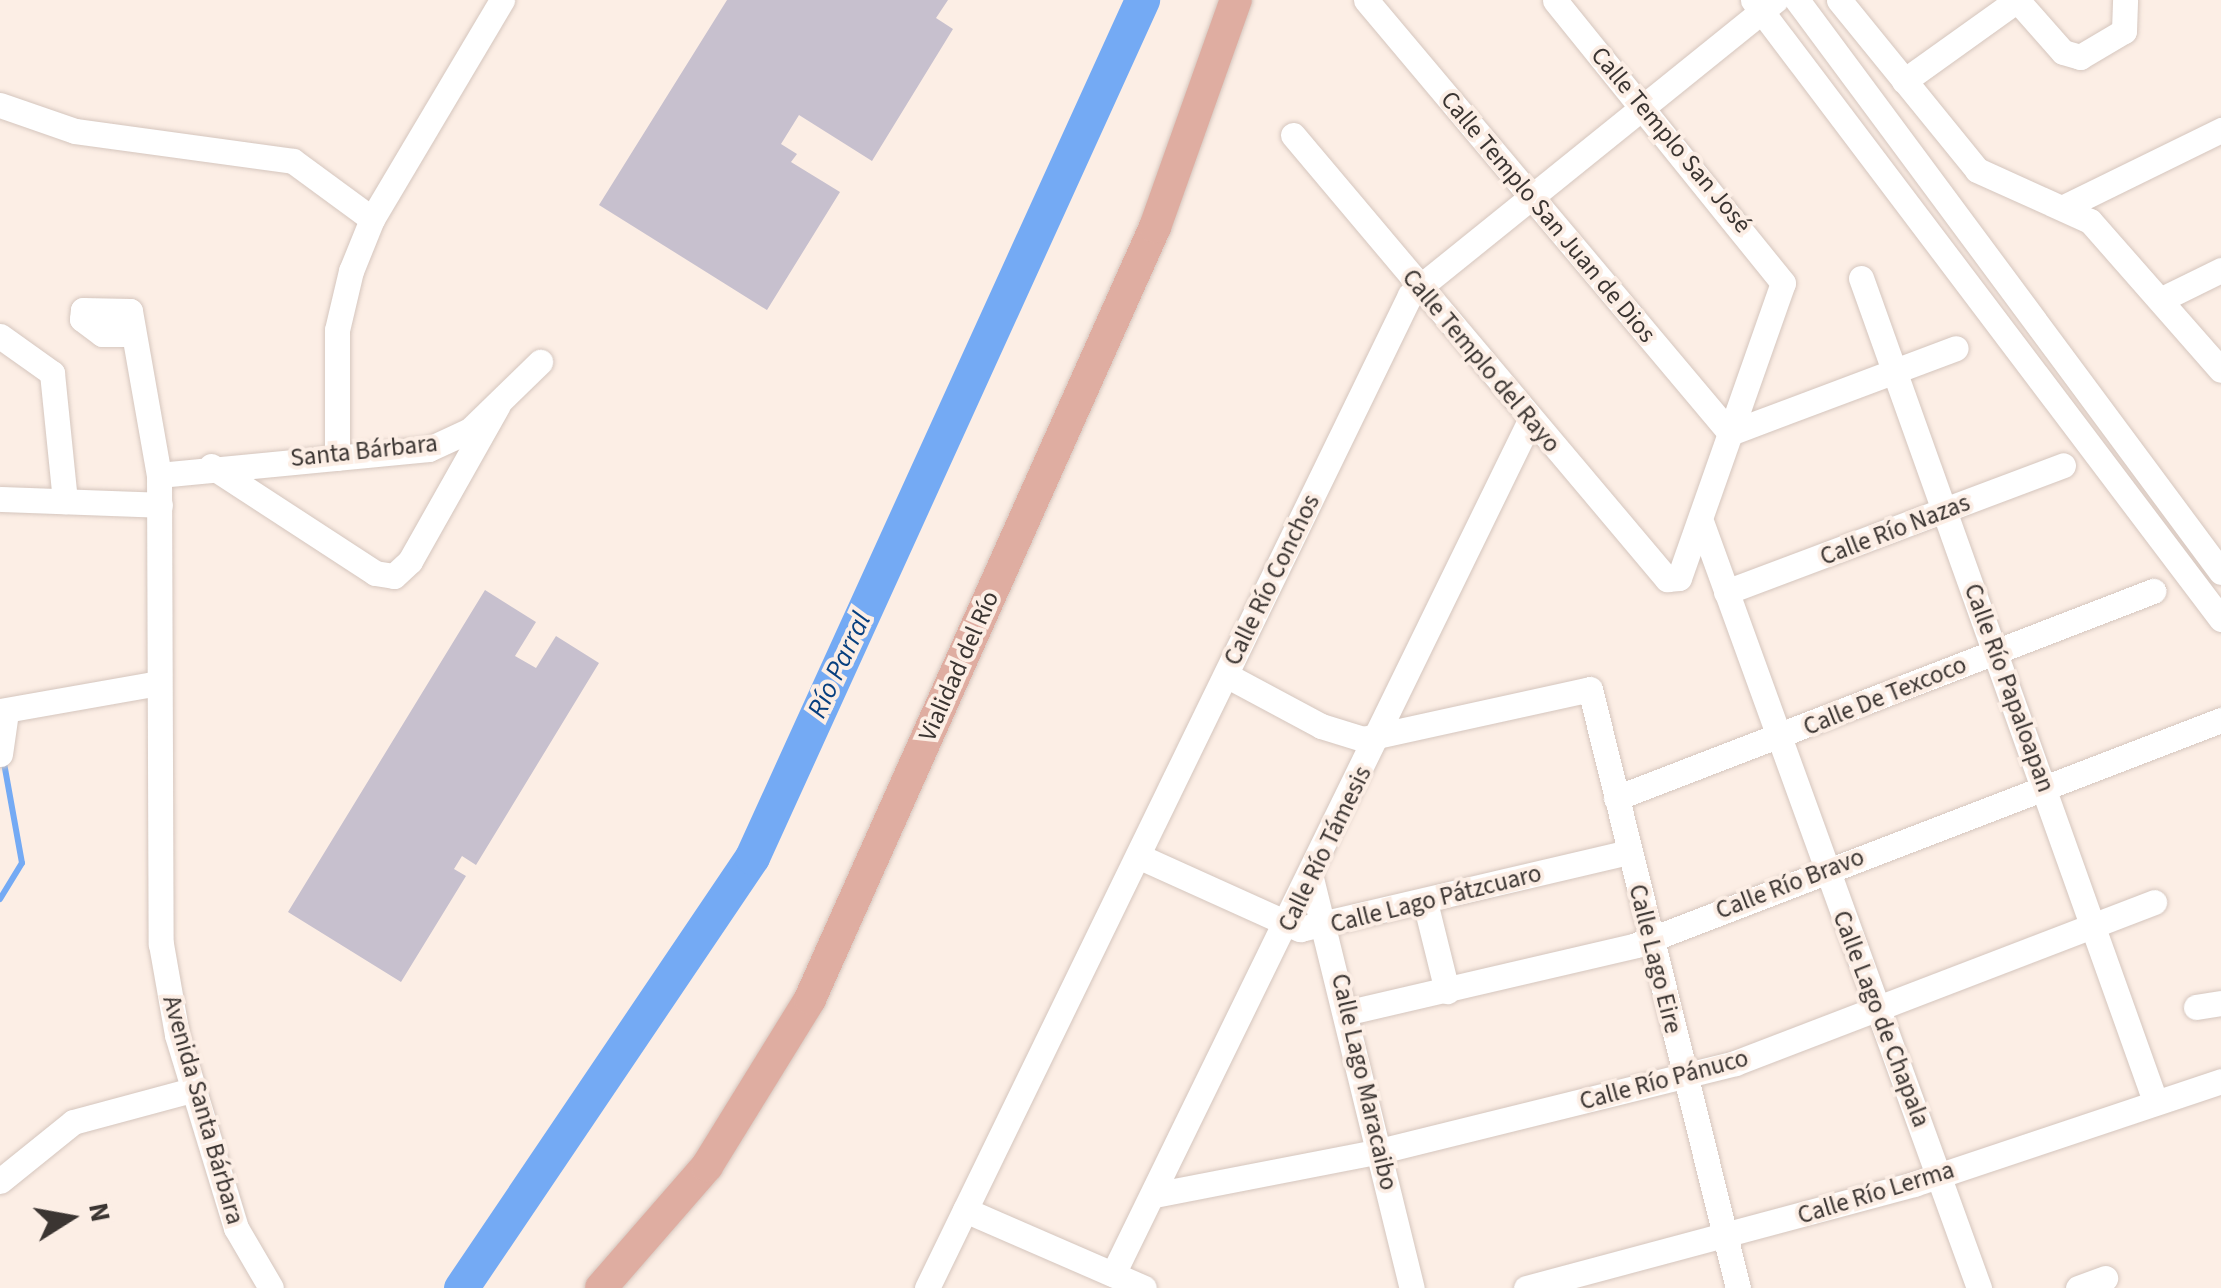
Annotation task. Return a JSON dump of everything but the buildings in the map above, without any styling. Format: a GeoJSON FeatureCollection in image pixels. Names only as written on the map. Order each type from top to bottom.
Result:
{"type":"FeatureCollection","features":[{"type":"Feature","properties":{"kind":"main road","name":"Vialidad del Río"},"geometry":{"type":"LineString","coordinates":[[601,1288],[707,1166],[810,998],[1155,227],[1236,0]]}},
{"type":"Feature","properties":{"kind":"street"},"geometry":{"type":"LineString","coordinates":[[337,458],[337,330],[372,219],[502,0]]}},
{"type":"Feature","properties":{"kind":"street","name":"Calle Templo San Juan de Dios"},"geometry":{"type":"LineString","coordinates":[[1366,0],[1730,434]]}},
{"type":"Feature","properties":{"kind":"street","name":"Calle Templo San José"},"geometry":{"type":"LineString","coordinates":[[1555,0],[1783,283],[1730,434]]}},
{"type":"Feature","properties":{"kind":"street"},"geometry":{"type":"LineString","coordinates":[[1797,0],[2221,572]]}},
{"type":"Feature","properties":{"kind":"street"},"geometry":{"type":"LineString","coordinates":[[1839,0],[1977,170],[2066,206],[2112,241],[2221,370]]}},
{"type":"Feature","properties":{"kind":"street"},"geometry":{"type":"LineString","coordinates":[[1904,81],[2017,0],[2063,52],[2080,57],[2124,30],[2125,0]]}},
{"type":"Feature","properties":{"kind":"street"},"geometry":{"type":"LineString","coordinates":[[1764,4],[2221,620]]}},
{"type":"Feature","properties":{"kind":"street","name":"Calle Río Conchos"},"geometry":{"type":"LineString","coordinates":[[928,1288],[1418,286],[1764,4]]}},
{"type":"Feature","properties":{"kind":"street"},"geometry":{"type":"LineString","coordinates":[[0,105],[76,131],[293,161],[372,219]]}},
{"type":"Feature","properties":{"kind":"street"},"geometry":{"type":"LineString","coordinates":[[2066,206],[2221,130]]}},
{"type":"Feature","properties":{"kind":"street","name":"Calle Templo del Rayo"},"geometry":{"type":"LineString","coordinates":[[1293,135],[1530,420],[1673,580],[1702,524]]}},
{"type":"Feature","properties":{"kind":"street"},"geometry":{"type":"LineString","coordinates":[[2162,299],[2221,270]]}},
{"type":"Feature","properties":{"kind":"street","name":"Calle Río Papaloapan"},"geometry":{"type":"LineString","coordinates":[[1861,278],[2154,1098]]}},
{"type":"Feature","properties":{"kind":"street","name":"Avenida Santa Bárbara"},"geometry":{"type":"LineString","coordinates":[[132,334],[159,474],[161,944],[192,1090],[236,1228],[270,1288]]}},
{"type":"Feature","properties":{"kind":"street"},"geometry":{"type":"LineString","coordinates":[[0,336],[52,373],[65,501]]}},
{"type":"Feature","properties":{"kind":"street"},"geometry":{"type":"LineString","coordinates":[[1702,524],[1730,434],[1956,348]]}},
{"type":"Feature","properties":{"kind":"street","name":"Santa Bárbara"},"geometry":{"type":"LineString","coordinates":[[159,474],[211,466],[429,449],[498,405],[540,362]]}},
{"type":"Feature","properties":{"kind":"street"},"geometry":{"type":"LineString","coordinates":[[211,466],[375,573],[394,576],[410,561],[498,405]]}},
{"type":"Feature","properties":{"kind":"street","name":"Calle Río Támesis"},"geometry":{"type":"LineString","coordinates":[[1113,1274],[1311,878],[1530,420]]}},
{"type":"Feature","properties":{"kind":"street","name":"Calle Río Nazas"},"geometry":{"type":"LineString","coordinates":[[1726,592],[2063,465]]}},
{"type":"Feature","properties":{"kind":"street"},"geometry":{"type":"LineString","coordinates":[[0,499],[160,505]]}},
{"type":"Feature","properties":{"kind":"street","name":"Calle Lago de Chapala"},"geometry":{"type":"LineString","coordinates":[[1702,524],[1824,870],[1979,1288]]}},
{"type":"Feature","properties":{"kind":"street","name":"Calle De Texcoco"},"geometry":{"type":"LineString","coordinates":[[1616,798],[1778,740],[2153,591]]}},
{"type":"Feature","properties":{"kind":"street"},"geometry":{"type":"LineString","coordinates":[[1226,675],[1321,726],[1378,739]]}},
{"type":"Feature","properties":{"kind":"street"},"geometry":{"type":"LineString","coordinates":[[0,754],[3,712],[159,684]]}},
{"type":"Feature","properties":{"kind":"street","name":"Calle Lago Eire"},"geometry":{"type":"LineString","coordinates":[[1378,739],[1590,689],[1738,1288]]}},
{"type":"Feature","properties":{"kind":"street","name":"Calle Río Bravo"},"geometry":{"type":"LineString","coordinates":[[1349,1012],[1650,940],[2221,720]]}},
{"type":"Feature","properties":{"kind":"street","name":"Calle Lago Pátzcuaro"},"geometry":{"type":"LineString","coordinates":[[1138,856],[1286,927],[1327,927],[1629,852]]}},
{"type":"Feature","properties":{"kind":"street","name":"Calle Lago Maracaibo"},"geometry":{"type":"LineString","coordinates":[[1311,878],[1349,1012],[1412,1288]]}},
{"type":"Feature","properties":{"kind":"street"},"geometry":{"type":"LineString","coordinates":[[1426,902],[1448,991]]}},
{"type":"Feature","properties":{"kind":"street","name":"Calle Río Pánuco"},"geometry":{"type":"LineString","coordinates":[[1154,1195],[1380,1151],[1684,1076],[1878,1008],[2154,902]]}},
{"type":"Feature","properties":{"kind":"street","name":"Calle Río Lerma"},"geometry":{"type":"LineString","coordinates":[[1526,1288],[1940,1176],[2154,1098],[2221,1081]]}},
{"type":"Feature","properties":{"kind":"street"},"geometry":{"type":"LineString","coordinates":[[0,1181],[74,1122],[192,1090]]}},
{"type":"Feature","properties":{"kind":"street"},"geometry":{"type":"LineString","coordinates":[[965,1210],[1144,1288]]}},
{"type":"Feature","properties":{"kind":"street"},"geometry":{"type":"LineString","coordinates":[[2078,1288],[2105,1278]]}},
{"type":"Feature","properties":{"kind":"waterway","name":"Río Parral"},"geometry":{"type":"LineString","coordinates":[[461,1288],[752,857],[1142,0]]}},
{"type":"Feature","properties":{"kind":"waterway"},"geometry":{"type":"LineString","coordinates":[[0,899],[22,863],[3,757]]}}]}
